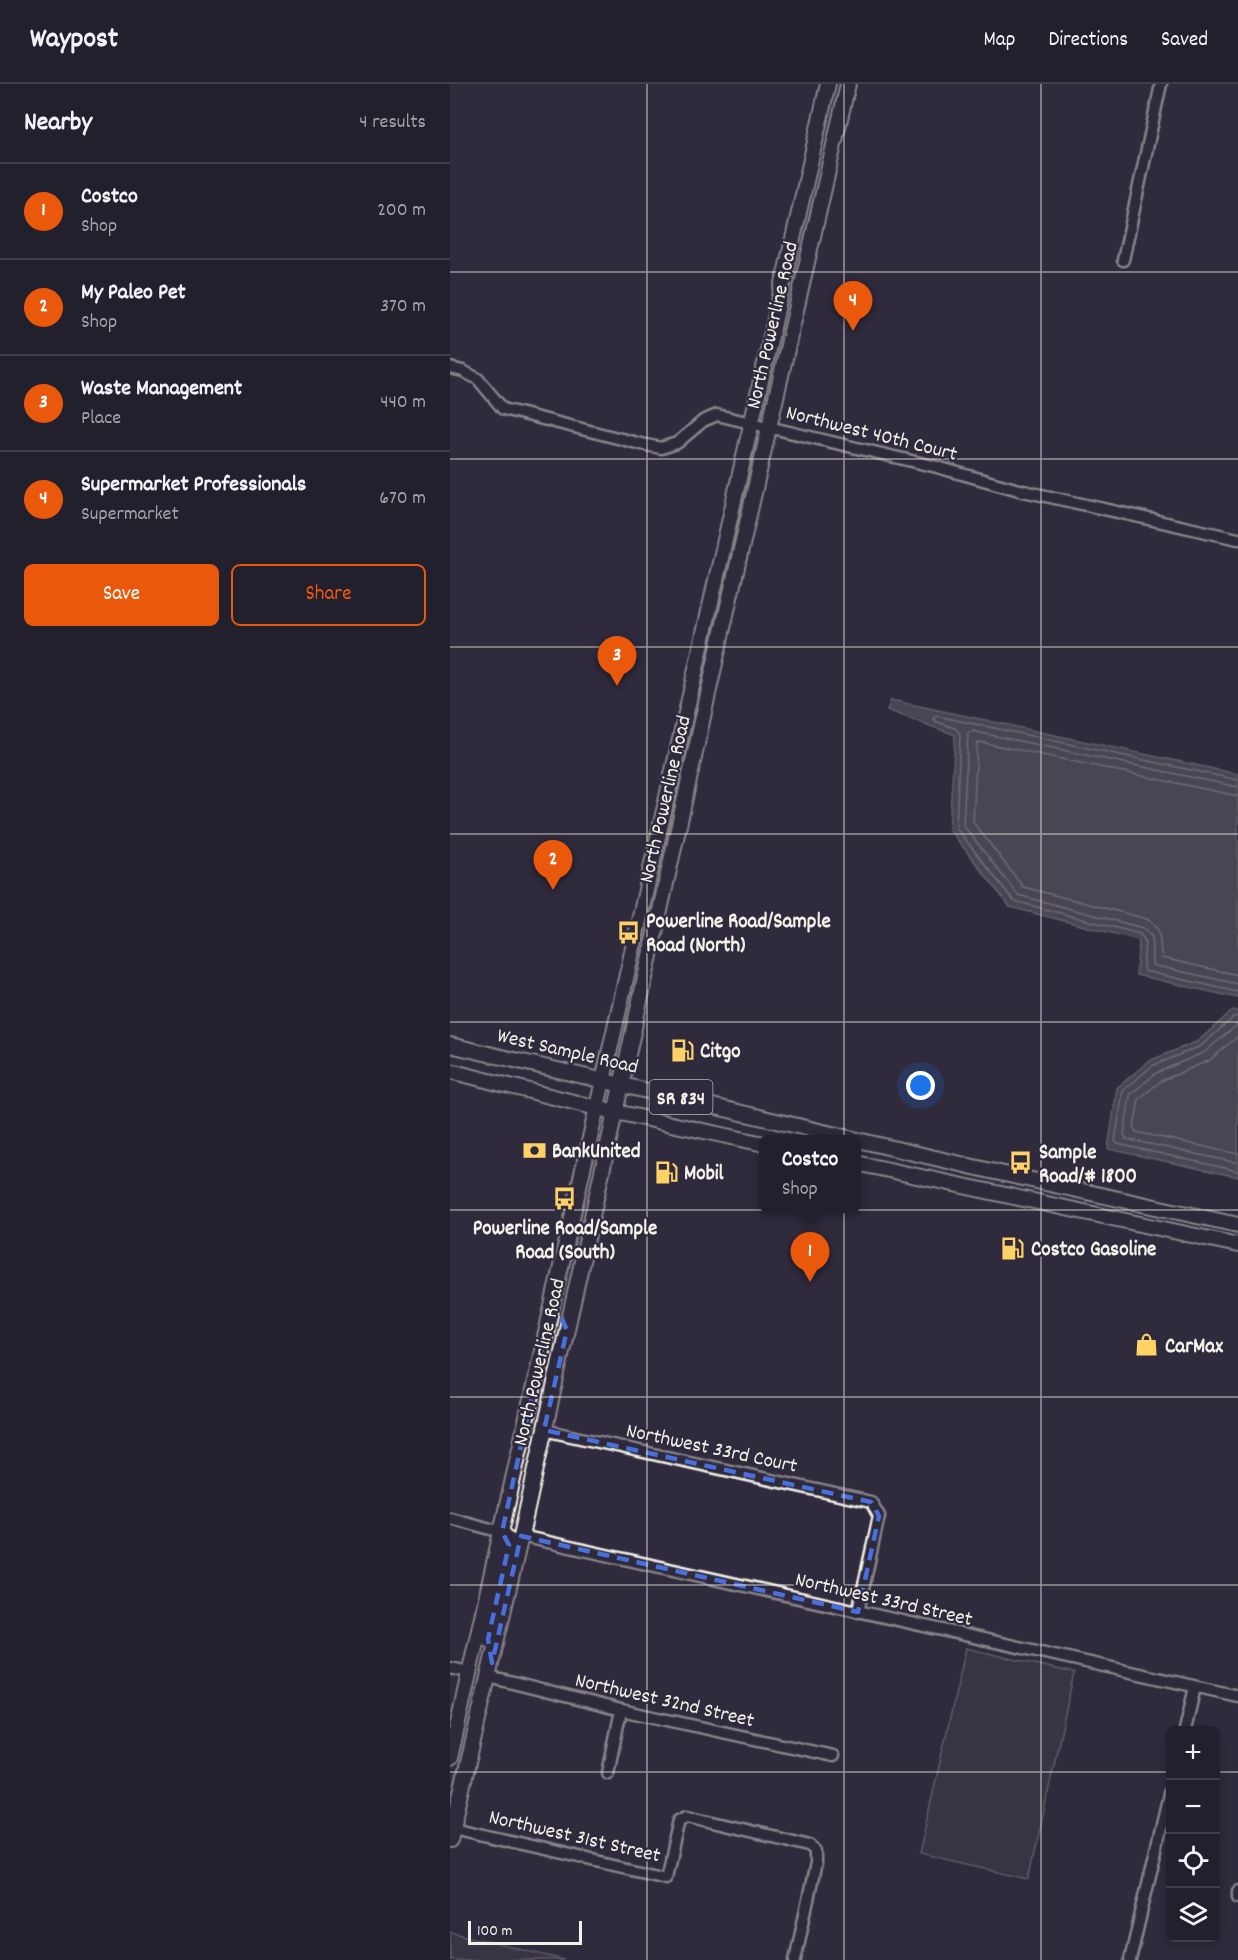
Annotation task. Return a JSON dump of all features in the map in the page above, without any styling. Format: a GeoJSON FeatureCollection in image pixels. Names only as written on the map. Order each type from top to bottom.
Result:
{"type":"FeatureCollection","features":[{"type":"Feature","properties":{"kind":"main road","name":"North Powerline Road"},"geometry":{"type":"LineString","coordinates":[[450,1758],[828,84]]}},
{"type":"Feature","properties":{"kind":"main road","name":"North Powerline Road"},"geometry":{"type":"LineString","coordinates":[[451,1834],[521,1536],[710,688],[848,84]]}},
{"type":"Feature","properties":{"kind":"main road"},"geometry":{"type":"LineString","coordinates":[[823,106],[827,122],[836,137]]}},
{"type":"Feature","properties":{"kind":"main road"},"geometry":{"type":"LineString","coordinates":[[710,688],[703,666],[698,661],[710,654],[721,641]]}},
{"type":"Feature","properties":{"kind":"main road"},"geometry":{"type":"LineString","coordinates":[[652,858],[657,875],[666,885]]}},
{"type":"Feature","properties":{"kind":"main road","name":"West Sample Road"},"geometry":{"type":"LineString","coordinates":[[450,1045],[838,1135]]}},
{"type":"Feature","properties":{"kind":"main road","name":"SR 834"},"geometry":{"type":"LineString","coordinates":[[450,1071],[597,1108],[759,1143]]}},
{"type":"Feature","properties":{"kind":"main road","name":"West Sample Road"},"geometry":{"type":"LineString","coordinates":[[861,1140],[1238,1225]]}},
{"type":"Feature","properties":{"kind":"main road"},"geometry":{"type":"LineString","coordinates":[[861,1164],[1238,1245]]}},
{"type":"Feature","properties":{"kind":"main road"},"geometry":{"type":"LineString","coordinates":[[553,1300],[560,1310],[567,1330]]}},
{"type":"Feature","properties":{"kind":"main road"},"geometry":{"type":"LineString","coordinates":[[521,1536],[515,1532],[513,1515],[531,1439],[532,1421],[527,1414]]}},
{"type":"Feature","properties":{"kind":"main road"},"geometry":{"type":"LineString","coordinates":[[492,1663],[487,1654],[488,1639],[509,1545],[508,1539],[502,1532]]}},
{"type":"Feature","properties":{"kind":"street"},"geometry":{"type":"LineString","coordinates":[[1124,260],[1161,84]]}},
{"type":"Feature","properties":{"kind":"street","name":"Northwest 40th Court"},"geometry":{"type":"LineString","coordinates":[[450,368],[463,371],[478,380],[502,409],[661,448],[677,443],[703,420],[717,415],[937,466],[1019,490],[1238,539]]}},
{"type":"Feature","properties":{"kind":"street","name":"Northwest 33rd Court"},"geometry":{"type":"LineString","coordinates":[[544,1430],[871,1502],[879,1515],[858,1612]]}},
{"type":"Feature","properties":{"kind":"street"},"geometry":{"type":"LineString","coordinates":[[450,1518],[502,1532]]}},
{"type":"Feature","properties":{"kind":"street","name":"Northwest 33rd Street"},"geometry":{"type":"LineString","coordinates":[[521,1536],[1238,1696]]}},
{"type":"Feature","properties":{"kind":"street"},"geometry":{"type":"LineString","coordinates":[[450,1668],[469,1672]]}},
{"type":"Feature","properties":{"kind":"street","name":"Northwest 32nd Street"},"geometry":{"type":"LineString","coordinates":[[489,1677],[621,1710],[833,1756]]}},
{"type":"Feature","properties":{"kind":"street"},"geometry":{"type":"LineString","coordinates":[[1186,1726],[1195,1687]]}},
{"type":"Feature","properties":{"kind":"street"},"geometry":{"type":"LineString","coordinates":[[608,1773],[621,1710]]}},
{"type":"Feature","properties":{"kind":"street"},"geometry":{"type":"LineString","coordinates":[[1130,1960],[1166,1807]]}},
{"type":"Feature","properties":{"kind":"street","name":"Northwest 31st Street"},"geometry":{"type":"LineString","coordinates":[[451,1834],[601,1860],[666,1877],[679,1820],[687,1816],[810,1845],[816,1851],[816,1863],[795,1960]]}},
{"type":"Feature","properties":{"kind":"highlighted area"},"geometry":{"type":"Polygon","coordinates":[[[553,1300],[567,1330],[544,1430],[871,1502],[879,1516],[858,1612],[521,1536],[492,1663],[488,1639],[509,1545],[502,1532],[553,1300]]]}},
{"type":"Feature","properties":{"kind":"shaded area"},"geometry":{"type":"Polygon","coordinates":[[[966,1648],[1074,1673],[1029,1879],[919,1854],[966,1648]]]}},
{"type":"Feature","properties":{"kind":"shaded area"},"geometry":{"type":"Polygon","coordinates":[[[450,1932],[564,1960],[450,1960],[450,1932]]]}},
{"type":"Feature","properties":{"kind":"water"},"geometry":{"type":"Polygon","coordinates":[[[891,700],[1238,774],[1238,998],[1136,975],[1139,940],[1010,907],[949,829],[955,735],[887,710],[891,700]]]}},
{"type":"Feature","properties":{"kind":"water"},"geometry":{"type":"Polygon","coordinates":[[[1233,1010],[1238,1011],[1238,1177],[1108,1149],[1117,1088],[1149,1061],[1198,1041],[1233,1010]]]}},
{"type":"Feature","properties":{"kind":"place","name":"Supermarket Professionals"},"geometry":{"type":"Point","coordinates":[853,331]}},
{"type":"Feature","properties":{"kind":"place","name":"Waste Management"},"geometry":{"type":"Point","coordinates":[617,686]}},
{"type":"Feature","properties":{"kind":"place","name":"My Paleo Pet"},"geometry":{"type":"Point","coordinates":[553,890]}},
{"type":"Feature","properties":{"kind":"place","name":"Powerline Road/Sample Road (North)"},"geometry":{"type":"Point","coordinates":[628,932]}},
{"type":"Feature","properties":{"kind":"place","name":"Citgo"},"geometry":{"type":"Point","coordinates":[682,1050]}},
{"type":"Feature","properties":{"kind":"place","name":"BankUnited"},"geometry":{"type":"Point","coordinates":[534,1150]}},
{"type":"Feature","properties":{"kind":"place","name":"Sample Road/# 1800"},"geometry":{"type":"Point","coordinates":[1021,1163]}},
{"type":"Feature","properties":{"kind":"place","name":"Mobil"},"geometry":{"type":"Point","coordinates":[666,1172]}},
{"type":"Feature","properties":{"kind":"place","name":"Powerline Road/Sample Road (South)"},"geometry":{"type":"Point","coordinates":[565,1199]}},
{"type":"Feature","properties":{"kind":"place","name":"Costco Gasoline"},"geometry":{"type":"Point","coordinates":[1013,1248]}},
{"type":"Feature","properties":{"kind":"place","name":"Costco"},"geometry":{"type":"Point","coordinates":[810,1282]}},
{"type":"Feature","properties":{"kind":"place","name":"CarMax"},"geometry":{"type":"Point","coordinates":[1147,1345]}}]}
